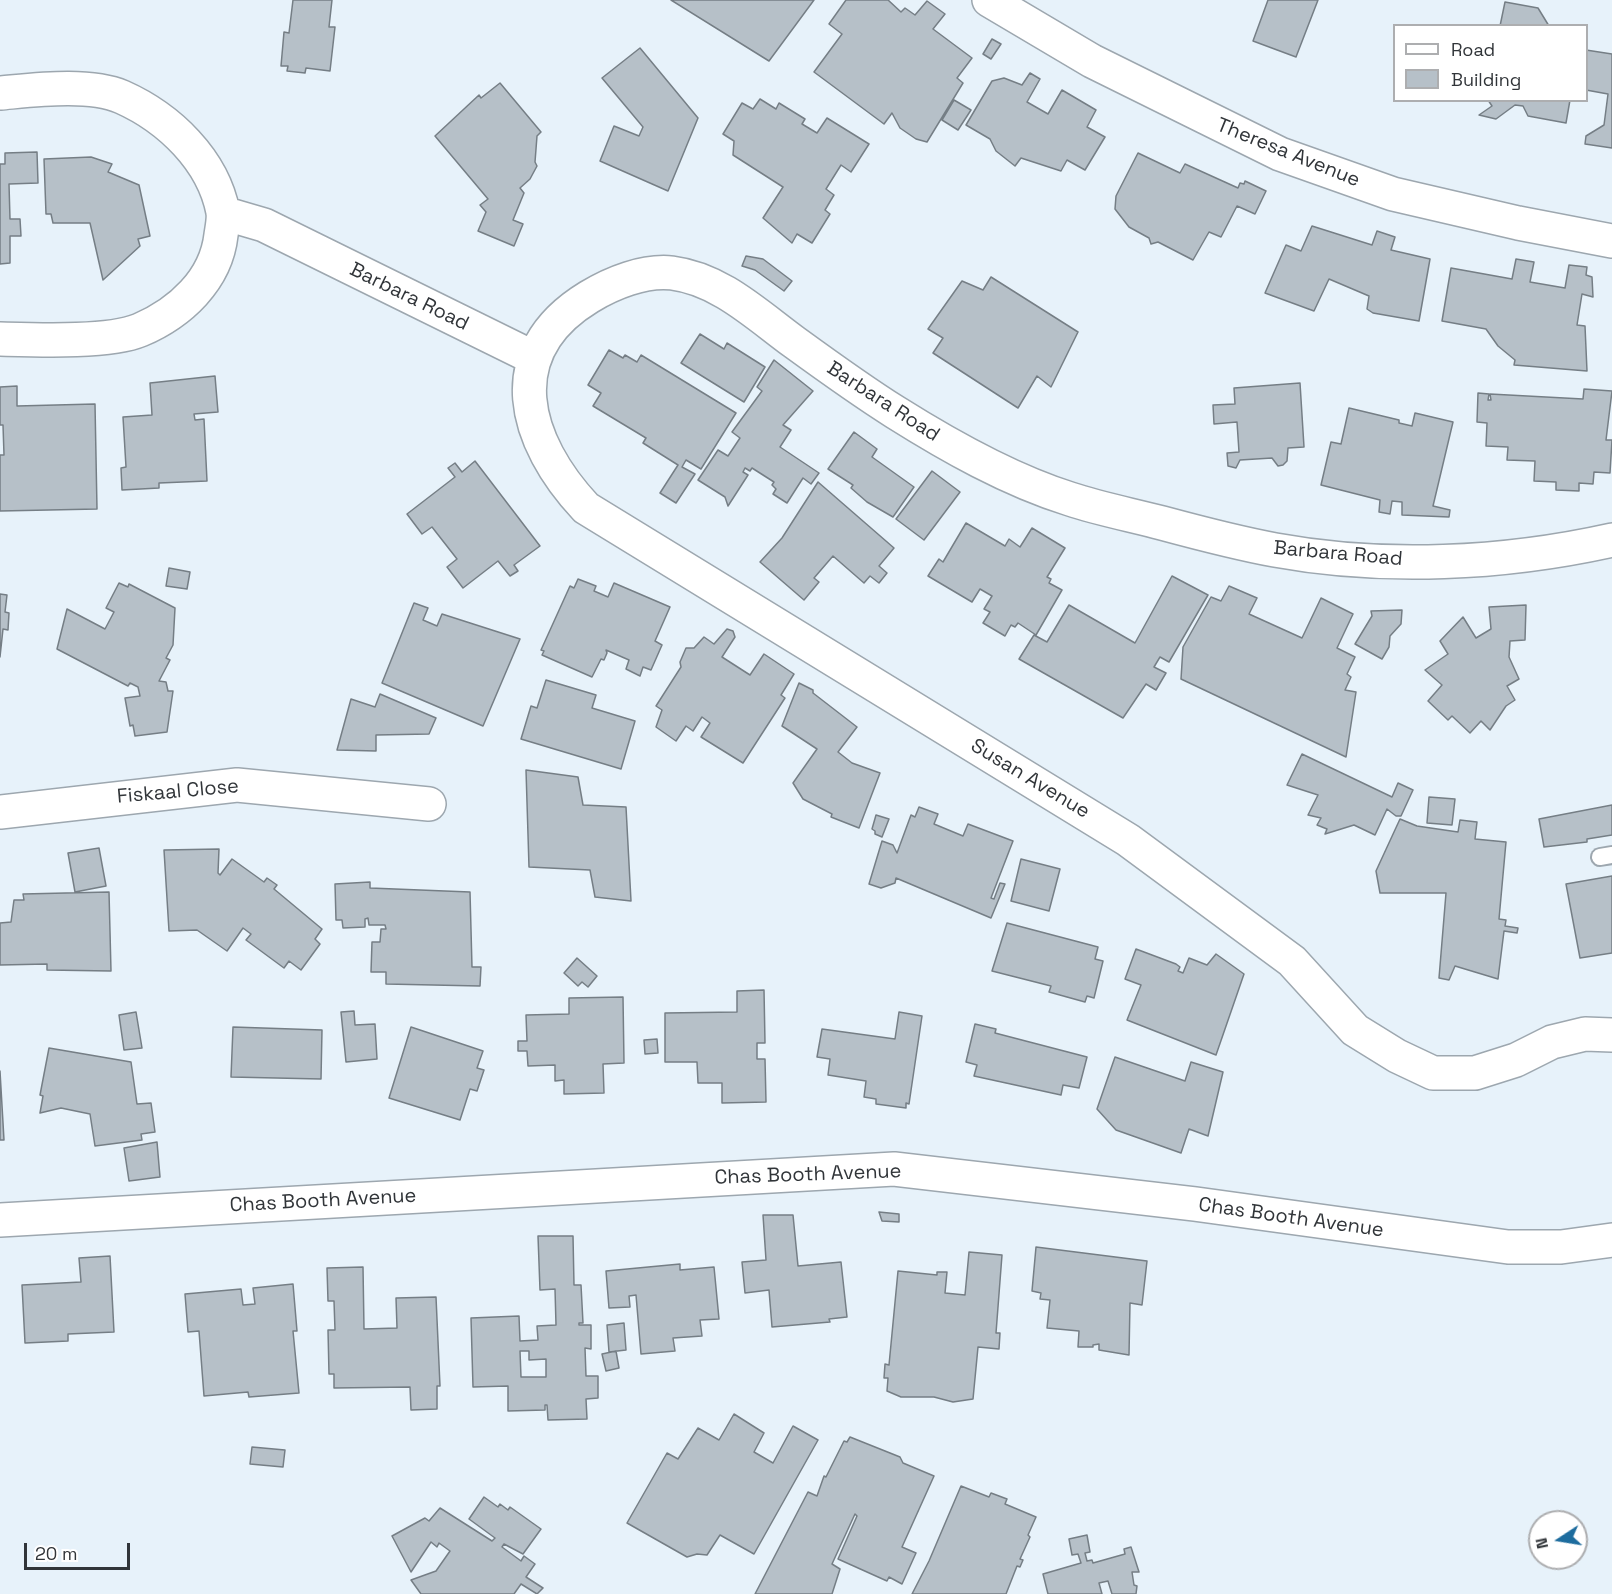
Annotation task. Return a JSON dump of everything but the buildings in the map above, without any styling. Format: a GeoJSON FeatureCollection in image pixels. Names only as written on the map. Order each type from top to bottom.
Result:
{"type":"FeatureCollection","features":[{"type":"Feature","properties":{"kind":"street","name":"Theresa Avenue"},"geometry":{"type":"LineString","coordinates":[[989,0],[1092,61],[1280,154],[1393,194],[1518,223],[1612,241]]}},
{"type":"Feature","properties":{"kind":"street"},"geometry":{"type":"LineString","coordinates":[[0,93],[71,88],[120,96],[158,117],[188,143],[210,179],[224,213],[219,253],[202,286],[175,311],[139,331],[97,338],[0,339]]}},
{"type":"Feature","properties":{"kind":"street","name":"Barbara Road"},"geometry":{"type":"LineString","coordinates":[[224,213],[264,225],[532,357],[557,323],[578,304],[603,288],[636,276],[669,272],[701,279],[734,297],[864,392],[942,441],[1069,499],[1276,550],[1356,559],[1433,561],[1496,557],[1612,540]]}},
{"type":"Feature","properties":{"kind":"street","name":"Susan Avenue"},"geometry":{"type":"LineString","coordinates":[[532,357],[529,387],[532,421],[563,483],[586,508],[1128,840],[1292,961],[1355,1030],[1396,1056],[1433,1073],[1474,1073],[1516,1060],[1552,1042],[1585,1034],[1612,1035]]}},
{"type":"Feature","properties":{"kind":"street","name":"Fiskaal Close"},"geometry":{"type":"LineString","coordinates":[[0,812],[237,785],[429,804]]}},
{"type":"Feature","properties":{"kind":"street","name":"Chas Booth Avenue"},"geometry":{"type":"LineString","coordinates":[[0,1220],[894,1169],[1195,1204],[1508,1247],[1561,1247],[1612,1240]]}}]}
